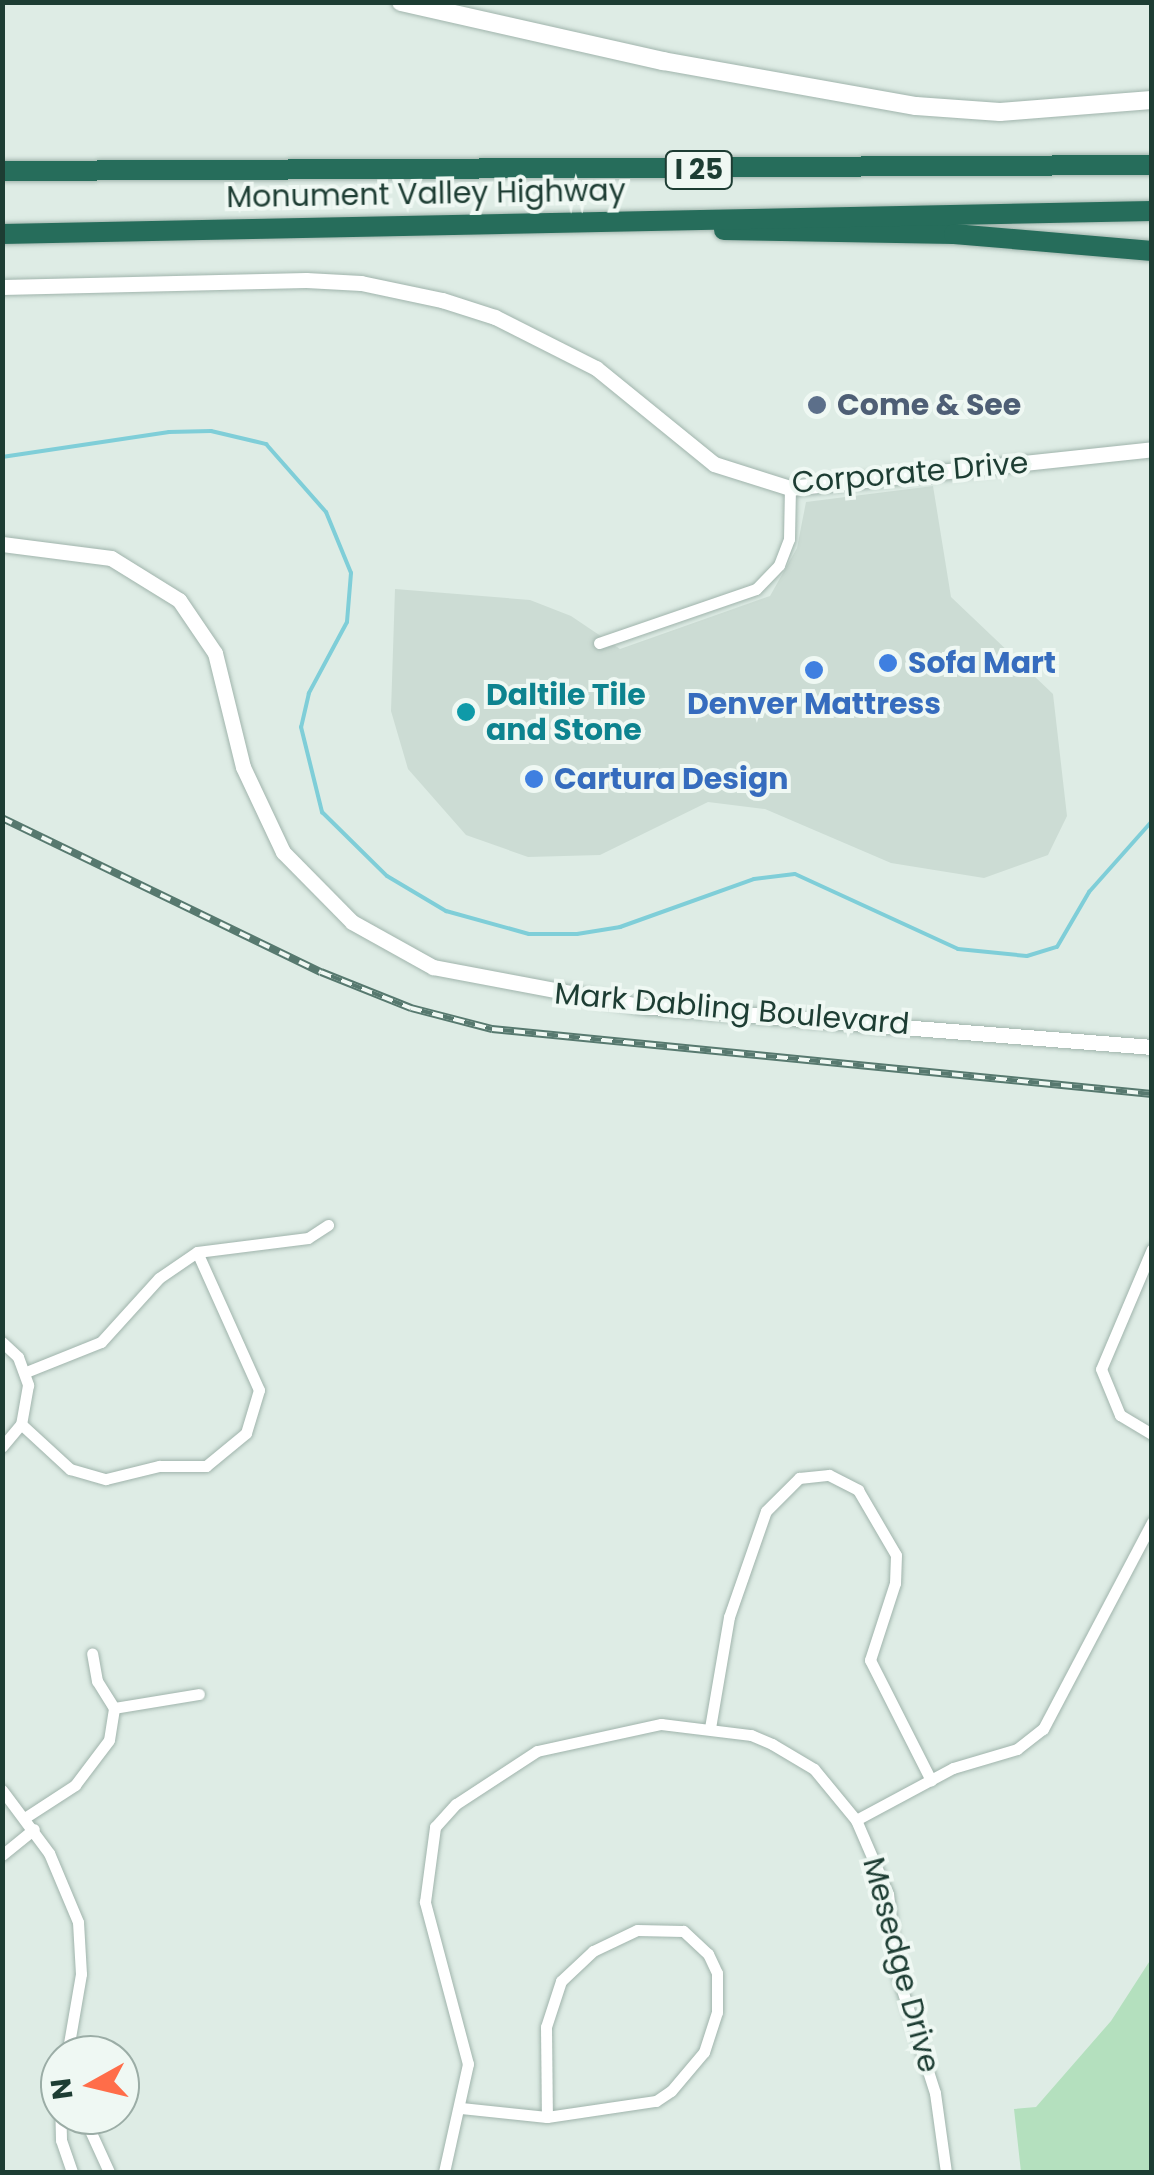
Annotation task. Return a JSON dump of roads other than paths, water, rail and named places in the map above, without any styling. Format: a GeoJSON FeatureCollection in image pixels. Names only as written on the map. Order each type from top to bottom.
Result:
{"type":"FeatureCollection","features":[{"type":"Feature","properties":{"kind":"highway","name":"Monument Valley Highway"},"geometry":{"type":"LineString","coordinates":[[2,172],[1152,165]]}},
{"type":"Feature","properties":{"kind":"highway","name":"Monument Valley Highway"},"geometry":{"type":"LineString","coordinates":[[2,234],[648,218],[1152,211]]}},
{"type":"Feature","properties":{"kind":"highway"},"geometry":{"type":"LineString","coordinates":[[648,218],[705,229],[954,234],[1152,251]]}},
{"type":"Feature","properties":{"kind":"main road"},"geometry":{"type":"LineString","coordinates":[[401,2],[664,61],[916,106],[1000,112],[1152,100]]}},
{"type":"Feature","properties":{"kind":"street","name":"Corporate Drive"},"geometry":{"type":"LineString","coordinates":[[2,286],[306,280],[361,283],[442,300],[495,318],[596,368],[714,464],[790,488],[1152,449]]}},
{"type":"Feature","properties":{"kind":"street"},"geometry":{"type":"LineString","coordinates":[[598,643],[756,589],[779,565],[789,539],[790,488]]}},
{"type":"Feature","properties":{"kind":"street","name":"Mark Dabling Boulevard"},"geometry":{"type":"LineString","coordinates":[[2,544],[111,558],[179,600],[215,652],[243,767],[282,852],[352,922],[433,967],[639,1006],[1152,1047]]}},
{"type":"Feature","properties":{"kind":"street"},"geometry":{"type":"LineString","coordinates":[[26,1372],[101,1342],[159,1278],[197,1252],[308,1238],[328,1226]]}},
{"type":"Feature","properties":{"kind":"street"},"geometry":{"type":"LineString","coordinates":[[1152,1249],[1102,1369],[1120,1415],[1152,1434]]}},
{"type":"Feature","properties":{"kind":"street"},"geometry":{"type":"LineString","coordinates":[[22,1424],[70,1469],[106,1479],[160,1466],[206,1466],[246,1433],[258,1390],[197,1252]]}},
{"type":"Feature","properties":{"kind":"street"},"geometry":{"type":"LineString","coordinates":[[2,1342],[26,1372],[22,1424],[2,1447]]}},
{"type":"Feature","properties":{"kind":"street"},"geometry":{"type":"LineString","coordinates":[[710,1728],[729,1616],[766,1510],[797,1479],[829,1475],[858,1490],[896,1555],[895,1583],[870,1660],[931,1780]]}},
{"type":"Feature","properties":{"kind":"street"},"geometry":{"type":"LineString","coordinates":[[856,1820],[931,1780],[1017,1749],[1043,1729],[1152,1522]]}},
{"type":"Feature","properties":{"kind":"street"},"geometry":{"type":"LineString","coordinates":[[26,1817],[75,1786],[102,1754],[114,1708],[97,1680],[92,1653]]}},
{"type":"Feature","properties":{"kind":"street"},"geometry":{"type":"LineString","coordinates":[[114,1708],[199,1694]]}},
{"type":"Feature","properties":{"kind":"street","name":"Mesedge Drive"},"geometry":{"type":"LineString","coordinates":[[444,2172],[462,2108],[467,2048],[424,1902],[435,1828],[456,1804],[536,1750],[661,1724],[751,1735],[792,1754],[832,1786],[856,1820],[888,1894],[898,1977],[934,2093],[946,2172]]}},
{"type":"Feature","properties":{"kind":"street"},"geometry":{"type":"LineString","coordinates":[[2,1790],[26,1817],[62,1876],[78,1922],[81,1974],[70,2035]]}},
{"type":"Feature","properties":{"kind":"street"},"geometry":{"type":"LineString","coordinates":[[2,1855],[34,1830]]}},
{"type":"Feature","properties":{"kind":"street"},"geometry":{"type":"LineString","coordinates":[[462,2108],[547,2116],[656,2101],[695,2066],[714,2023],[717,1973],[708,1954],[683,1931],[637,1930],[594,1951],[561,1980],[546,2026],[547,2116]]}},
{"type":"Feature","properties":{"kind":"street"},"geometry":{"type":"LineString","coordinates":[[61,2135],[72,2172]]}},
{"type":"Feature","properties":{"kind":"street"},"geometry":{"type":"LineString","coordinates":[[92,2135],[109,2172]]}},
{"type":"Feature","properties":{"kind":"waterway"},"geometry":{"type":"LineString","coordinates":[[2,457],[169,432],[211,431],[266,444],[326,512],[351,573],[347,622],[309,693],[301,727],[322,812],[387,876],[446,911],[529,934],[577,934],[620,927],[754,879],[795,874],[958,949],[1027,956],[1057,947],[1089,892],[1152,821]]}},
{"type":"Feature","properties":{"kind":"railway"},"geometry":{"type":"LineString","coordinates":[[2,818],[321,972],[411,1008],[492,1029],[1152,1094]]}},
{"type":"Feature","properties":{"kind":"place","name":"Come & See"},"geometry":{"type":"Point","coordinates":[817,405]}},
{"type":"Feature","properties":{"kind":"place","name":"Sofa Mart"},"geometry":{"type":"Point","coordinates":[888,663]}},
{"type":"Feature","properties":{"kind":"place","name":"Denver Mattress"},"geometry":{"type":"Point","coordinates":[814,670]}},
{"type":"Feature","properties":{"kind":"place","name":"Daltile Tile and Stone"},"geometry":{"type":"Point","coordinates":[466,712]}},
{"type":"Feature","properties":{"kind":"place","name":"Cartura Design"},"geometry":{"type":"Point","coordinates":[534,779]}}]}
